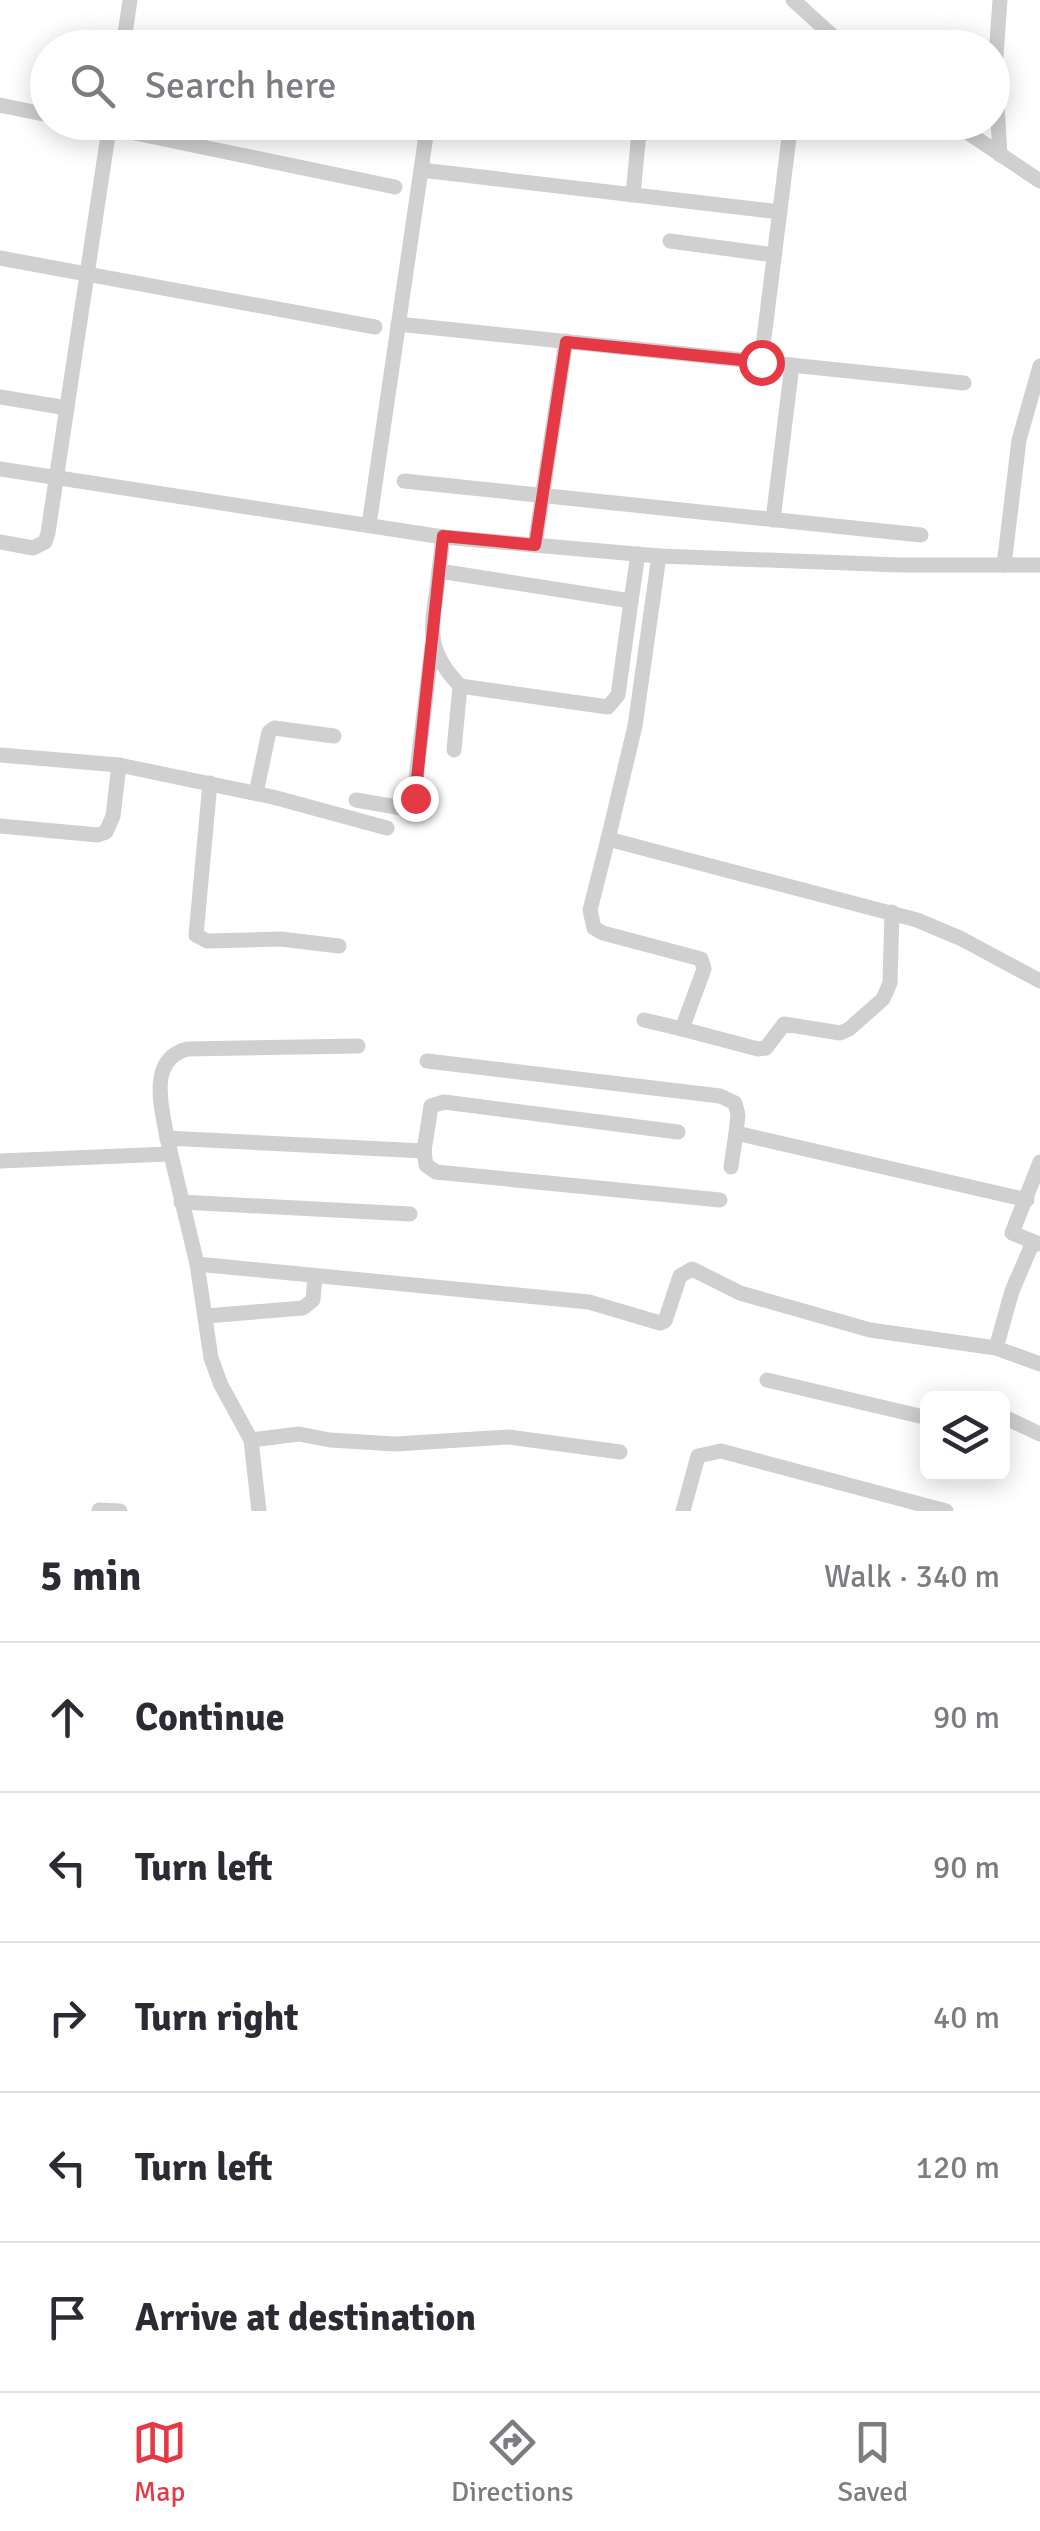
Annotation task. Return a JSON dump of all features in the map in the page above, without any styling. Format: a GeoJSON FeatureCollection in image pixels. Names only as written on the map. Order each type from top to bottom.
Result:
{"type":"FeatureCollection","features":[{"type":"Feature","properties":{"kind":"street"},"geometry":{"type":"LineString","coordinates":[[125,30],[130,0]]}},
{"type":"Feature","properties":{"kind":"street"},"geometry":{"type":"LineString","coordinates":[[793,0],[826,30]]}},
{"type":"Feature","properties":{"kind":"street"},"geometry":{"type":"LineString","coordinates":[[998,30],[1000,0]]}},
{"type":"Feature","properties":{"kind":"street"},"geometry":{"type":"LineString","coordinates":[[0,106],[30,112]]}},
{"type":"Feature","properties":{"kind":"street"},"geometry":{"type":"LineString","coordinates":[[0,542],[33,548],[45,542],[107,140]]}},
{"type":"Feature","properties":{"kind":"street"},"geometry":{"type":"LineString","coordinates":[[179,140],[395,187]]}},
{"type":"Feature","properties":{"kind":"street"},"geometry":{"type":"LineString","coordinates":[[369,525],[425,140]]}},
{"type":"Feature","properties":{"kind":"street"},"geometry":{"type":"LineString","coordinates":[[632,194],[638,140]]}},
{"type":"Feature","properties":{"kind":"street"},"geometry":{"type":"LineString","coordinates":[[761,362],[789,140]]}},
{"type":"Feature","properties":{"kind":"street"},"geometry":{"type":"LineString","coordinates":[[978,140],[1040,181]]}},
{"type":"Feature","properties":{"kind":"street"},"geometry":{"type":"LineString","coordinates":[[999,140],[1000,155]]}},
{"type":"Feature","properties":{"kind":"street"},"geometry":{"type":"LineString","coordinates":[[421,170],[780,212]]}},
{"type":"Feature","properties":{"kind":"street"},"geometry":{"type":"LineString","coordinates":[[670,241],[774,255]]}},
{"type":"Feature","properties":{"kind":"street"},"geometry":{"type":"LineString","coordinates":[[0,258],[375,327]]}},
{"type":"Feature","properties":{"kind":"street"},"geometry":{"type":"LineString","coordinates":[[398,324],[964,383]]}},
{"type":"Feature","properties":{"kind":"street"},"geometry":{"type":"LineString","coordinates":[[535,545],[566,342]]}},
{"type":"Feature","properties":{"kind":"street"},"geometry":{"type":"LineString","coordinates":[[773,520],[792,365]]}},
{"type":"Feature","properties":{"kind":"street"},"geometry":{"type":"LineString","coordinates":[[1004,565],[1019,440],[1040,366]]}},
{"type":"Feature","properties":{"kind":"street"},"geometry":{"type":"LineString","coordinates":[[0,397],[67,408]]}},
{"type":"Feature","properties":{"kind":"street"},"geometry":{"type":"LineString","coordinates":[[0,469],[443,536],[535,545],[659,556],[900,565],[1040,565]]}},
{"type":"Feature","properties":{"kind":"street"},"geometry":{"type":"LineString","coordinates":[[404,481],[921,535]]}},
{"type":"Feature","properties":{"kind":"street"},"geometry":{"type":"LineString","coordinates":[[356,800],[402,808],[413,804],[443,536]]}},
{"type":"Feature","properties":{"kind":"street"},"geometry":{"type":"LineString","coordinates":[[432,646],[442,668],[460,686],[608,707],[618,696],[638,554]]}},
{"type":"Feature","properties":{"kind":"street"},"geometry":{"type":"LineString","coordinates":[[659,556],[635,726],[590,910],[591,920],[602,933],[696,956],[704,962],[682,1029]]}},
{"type":"Feature","properties":{"kind":"street"},"geometry":{"type":"LineString","coordinates":[[440,571],[632,601]]}},
{"type":"Feature","properties":{"kind":"street"},"geometry":{"type":"LineString","coordinates":[[454,750],[460,686]]}},
{"type":"Feature","properties":{"kind":"street"},"geometry":{"type":"LineString","coordinates":[[256,794],[274,728],[334,736]]}},
{"type":"Feature","properties":{"kind":"street"},"geometry":{"type":"LineString","coordinates":[[0,755],[119,765],[210,783],[387,828]]}},
{"type":"Feature","properties":{"kind":"street"},"geometry":{"type":"LineString","coordinates":[[0,826],[98,835],[106,832],[113,816],[119,765]]}},
{"type":"Feature","properties":{"kind":"street"},"geometry":{"type":"LineString","coordinates":[[210,783],[196,935],[207,941],[282,939],[338,946]]}},
{"type":"Feature","properties":{"kind":"street"},"geometry":{"type":"LineString","coordinates":[[608,838],[892,912],[949,933],[1040,981]]}},
{"type":"Feature","properties":{"kind":"street"},"geometry":{"type":"LineString","coordinates":[[644,1020],[758,1048],[766,1048],[784,1024],[835,1033],[849,1029],[889,990],[892,912]]}},
{"type":"Feature","properties":{"kind":"street"},"geometry":{"type":"LineString","coordinates":[[259,1511],[251,1440],[216,1372],[197,1264],[168,1146],[160,1079],[166,1061],[186,1049],[358,1046]]}},
{"type":"Feature","properties":{"kind":"street"},"geometry":{"type":"LineString","coordinates":[[427,1060],[720,1096],[735,1103],[738,1115],[731,1167]]}},
{"type":"Feature","properties":{"kind":"street"},"geometry":{"type":"LineString","coordinates":[[678,1132],[444,1102],[430,1106],[424,1151],[426,1165],[436,1172],[720,1200]]}},
{"type":"Feature","properties":{"kind":"street"},"geometry":{"type":"LineString","coordinates":[[736,1134],[1027,1200]]}},
{"type":"Feature","properties":{"kind":"street"},"geometry":{"type":"LineString","coordinates":[[0,1162],[168,1146],[424,1151]]}},
{"type":"Feature","properties":{"kind":"street"},"geometry":{"type":"LineString","coordinates":[[996,1348],[1012,1291],[1036,1243],[1012,1233],[1040,1162]]}},
{"type":"Feature","properties":{"kind":"street"},"geometry":{"type":"LineString","coordinates":[[181,1202],[410,1214]]}},
{"type":"Feature","properties":{"kind":"street"},"geometry":{"type":"LineString","coordinates":[[197,1264],[589,1302],[660,1322],[669,1314],[680,1276],[692,1269],[740,1293],[870,1330],[996,1348],[1040,1364]]}},
{"type":"Feature","properties":{"kind":"street"},"geometry":{"type":"LineString","coordinates":[[206,1316],[303,1308],[313,1300],[314,1276]]}},
{"type":"Feature","properties":{"kind":"street"},"geometry":{"type":"LineString","coordinates":[[767,1380],[920,1416]]}},
{"type":"Feature","properties":{"kind":"street"},"geometry":{"type":"LineString","coordinates":[[1010,1420],[1040,1434]]}},
{"type":"Feature","properties":{"kind":"street"},"geometry":{"type":"LineString","coordinates":[[251,1440],[299,1434],[395,1444],[508,1437],[620,1452]]}},
{"type":"Feature","properties":{"kind":"street"},"geometry":{"type":"LineString","coordinates":[[683,1511],[692,1468],[698,1456],[709,1452],[946,1511]]}},
{"type":"Feature","properties":{"kind":"street"},"geometry":{"type":"LineString","coordinates":[[99,1510],[120,1511]]}},
{"type":"Feature","properties":{"kind":"route"},"geometry":{"type":"LineString","coordinates":[[415,798],[443,536],[535,545],[566,342],[761,362]]}}]}
